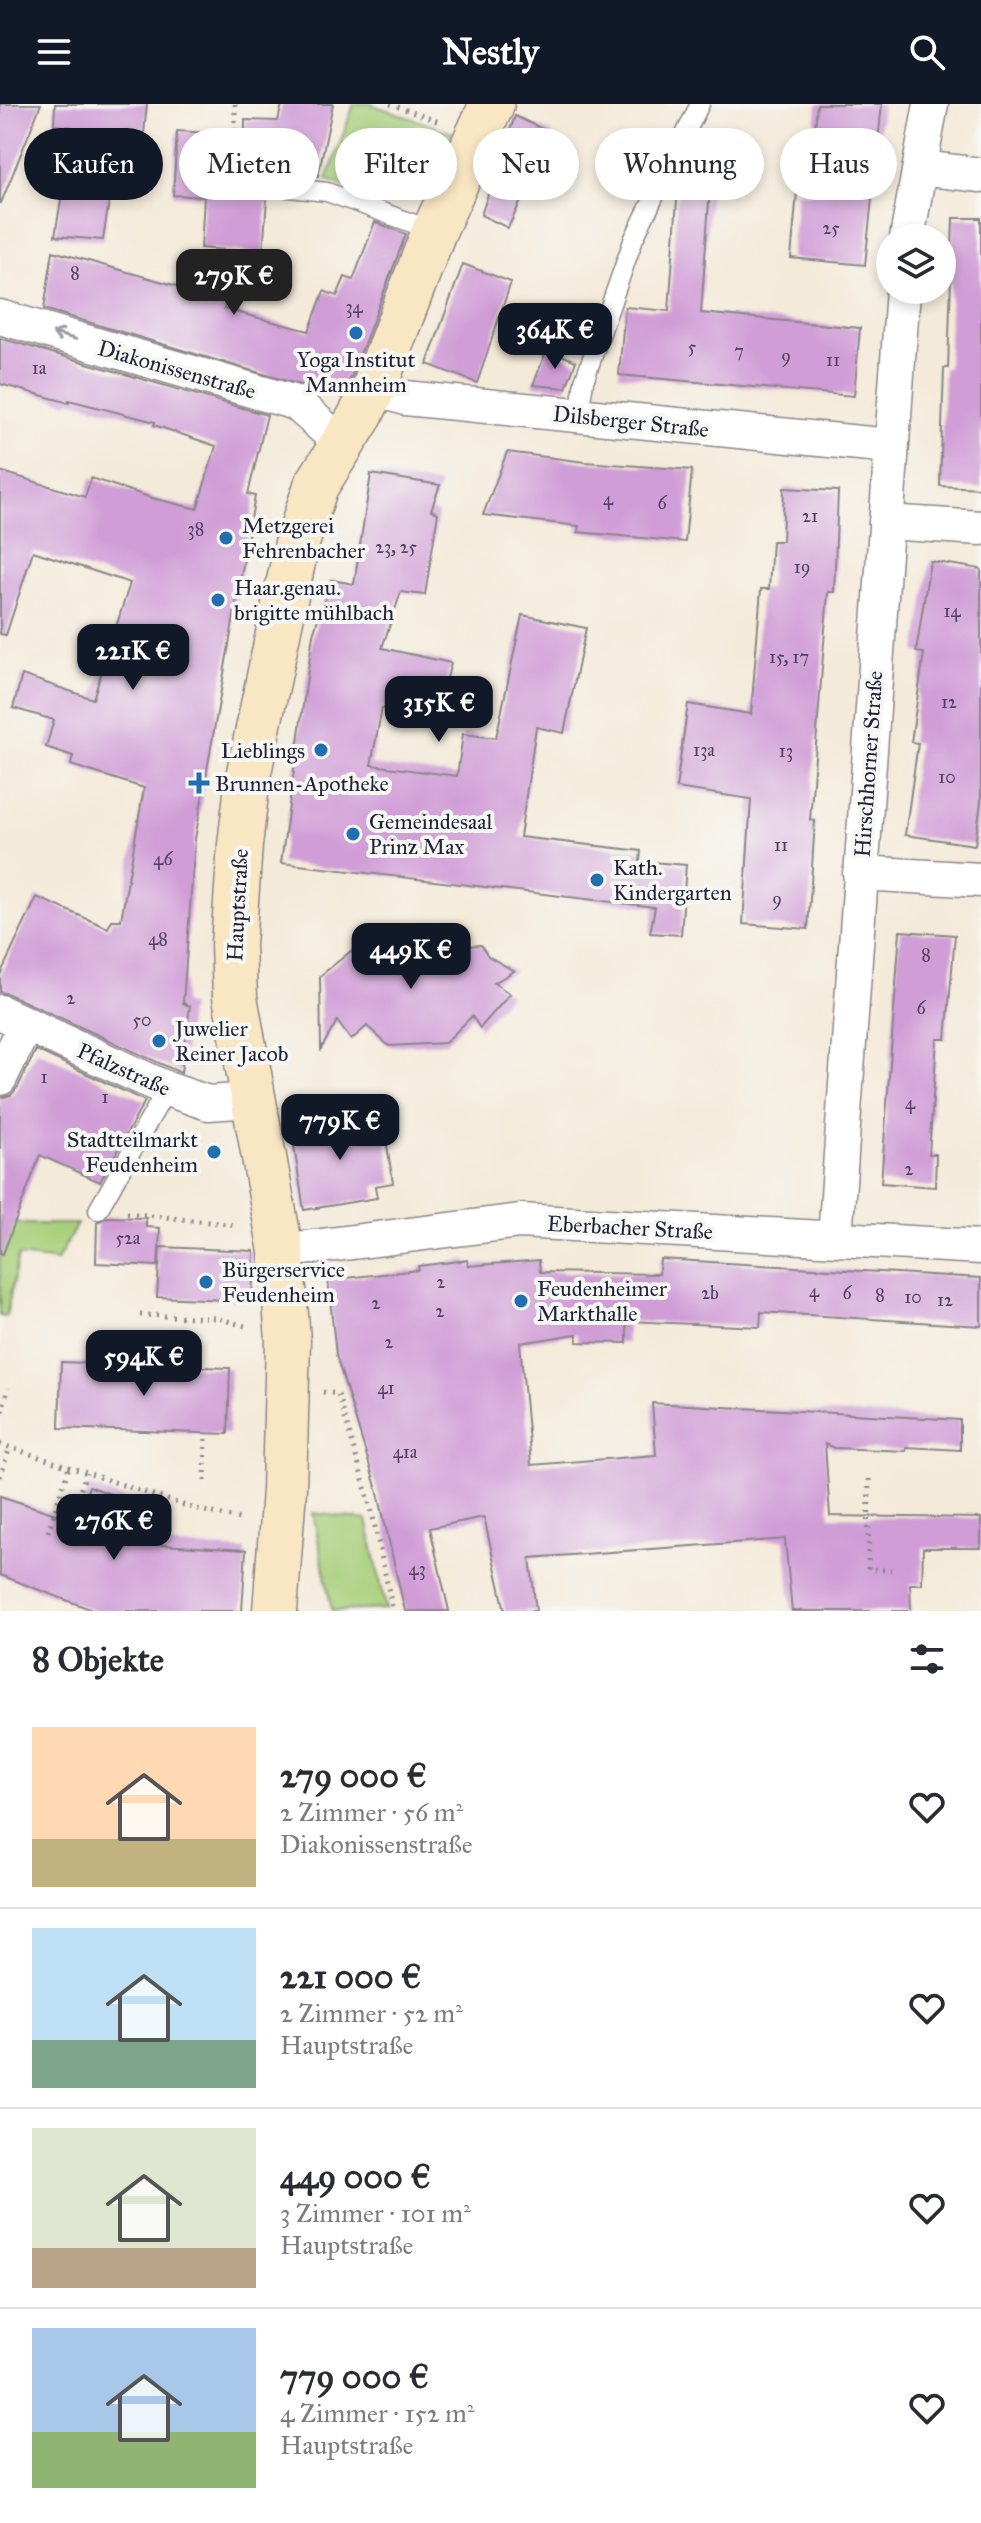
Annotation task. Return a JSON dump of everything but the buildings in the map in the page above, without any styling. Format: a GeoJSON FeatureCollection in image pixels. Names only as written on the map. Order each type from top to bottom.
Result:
{"type":"FeatureCollection","features":[{"type":"Feature","properties":{"kind":"street"},"geometry":{"type":"LineString","coordinates":[[910,224],[931,104]]}},
{"type":"Feature","properties":{"kind":"street","name":"Hauptstraße"},"geometry":{"type":"LineString","coordinates":[[275,1611],[282,1529],[288,1340],[279,1241],[235,997],[233,945],[248,777],[297,543],[316,486],[374,388],[434,231],[485,120]]}},
{"type":"Feature","properties":{"kind":"street"},"geometry":{"type":"LineString","coordinates":[[920,168],[981,175]]}},
{"type":"Feature","properties":{"kind":"street","name":"Hirschhorner Straße"},"geometry":{"type":"LineString","coordinates":[[835,1238],[902,304]]}},
{"type":"Feature","properties":{"kind":"street","name":"Diakonissenstraße"},"geometry":{"type":"LineString","coordinates":[[0,317],[296,403],[341,443]]}},
{"type":"Feature","properties":{"kind":"street","name":"Dilsberger Straße"},"geometry":{"type":"LineString","coordinates":[[374,388],[405,398],[890,446]]}},
{"type":"Feature","properties":{"kind":"street"},"geometry":{"type":"LineString","coordinates":[[886,522],[981,528]]}},
{"type":"Feature","properties":{"kind":"street"},"geometry":{"type":"LineString","coordinates":[[860,873],[981,880]]}},
{"type":"Feature","properties":{"kind":"street"},"geometry":{"type":"LineString","coordinates":[[0,1078],[13,1018]]}},
{"type":"Feature","properties":{"kind":"street","name":"Pfalzstraße"},"geometry":{"type":"LineString","coordinates":[[13,1018],[167,1089],[208,1103],[253,1100]]}},
{"type":"Feature","properties":{"kind":"street","name":"Eberbacher Straße"},"geometry":{"type":"LineString","coordinates":[[279,1241],[520,1221],[981,1247]]}},
{"type":"Feature","properties":{"kind":"lane"},"geometry":{"type":"LineString","coordinates":[[579,416],[584,381],[634,238],[700,104]]}},
{"type":"Feature","properties":{"kind":"lane"},"geometry":{"type":"LineString","coordinates":[[319,191],[434,231]]}},
{"type":"Feature","properties":{"kind":"lane"},"geometry":{"type":"LineString","coordinates":[[98,1210],[167,1089]]}},
{"type":"Feature","properties":{"kind":"path"},"geometry":{"type":"LineString","coordinates":[[235,104],[235,128]]}},
{"type":"Feature","properties":{"kind":"path"},"geometry":{"type":"LineString","coordinates":[[390,104],[485,120]]}},
{"type":"Feature","properties":{"kind":"path"},"geometry":{"type":"LineString","coordinates":[[124,1213],[279,1241]]}},
{"type":"Feature","properties":{"kind":"path"},"geometry":{"type":"LineString","coordinates":[[140,1315],[217,1318],[245,1326],[246,1339]]}},
{"type":"Feature","properties":{"kind":"path"},"geometry":{"type":"LineString","coordinates":[[0,1419],[8,1388]]}},
{"type":"Feature","properties":{"kind":"path"},"geometry":{"type":"LineString","coordinates":[[287,1388],[338,1394],[371,1508],[393,1611]]}},
{"type":"Feature","properties":{"kind":"path"},"geometry":{"type":"LineString","coordinates":[[205,1481],[206,1433]]}},
{"type":"Feature","properties":{"kind":"path"},"geometry":{"type":"LineString","coordinates":[[0,1444],[192,1508],[282,1529]]}},
{"type":"Feature","properties":{"kind":"path"},"geometry":{"type":"LineString","coordinates":[[0,1477],[10,1447]]}},
{"type":"Feature","properties":{"kind":"path"},"geometry":{"type":"LineString","coordinates":[[48,1532],[69,1467]]}},
{"type":"Feature","properties":{"kind":"path"},"geometry":{"type":"LineString","coordinates":[[81,1508],[75,1506],[86,1473]]}},
{"type":"Feature","properties":{"kind":"path"},"geometry":{"type":"LineString","coordinates":[[869,1479],[868,1569],[891,1570]]}},
{"type":"Feature","properties":{"kind":"green space"},"geometry":{"type":"Polygon","coordinates":[[[354,104],[371,104],[439,128],[345,128],[354,104]]]}},
{"type":"Feature","properties":{"kind":"green space"},"geometry":{"type":"Polygon","coordinates":[[[335,157],[335,183],[327,180],[335,157]]]}},
{"type":"Feature","properties":{"kind":"green space"},"geometry":{"type":"Polygon","coordinates":[[[0,1217],[24,1224],[77,1224],[57,1261],[18,1256],[6,1317],[0,1316],[0,1217]]]}},
{"type":"Feature","properties":{"kind":"green space"},"geometry":{"type":"Polygon","coordinates":[[[313,1513],[367,1520],[386,1609],[332,1611],[313,1513]]]}},
{"type":"Feature","properties":{"kind":"place","name":"Yoga Institut Mannheim"},"geometry":{"type":"Point","coordinates":[356,333]}},
{"type":"Feature","properties":{"kind":"place","name":"Metzgerei Fehrenbacher"},"geometry":{"type":"Point","coordinates":[226,538]}},
{"type":"Feature","properties":{"kind":"place","name":"Haar.genau. brigitte mühlbach"},"geometry":{"type":"Point","coordinates":[218,600]}},
{"type":"Feature","properties":{"kind":"place","name":"Lieblings"},"geometry":{"type":"Point","coordinates":[321,750]}},
{"type":"Feature","properties":{"kind":"place","name":"Brunnen-Apotheke"},"geometry":{"type":"Point","coordinates":[199,783]}},
{"type":"Feature","properties":{"kind":"place","name":"Gemeindesaal Prinz Max"},"geometry":{"type":"Point","coordinates":[353,834]}},
{"type":"Feature","properties":{"kind":"place","name":"Kath. Kindergarten"},"geometry":{"type":"Point","coordinates":[597,880]}},
{"type":"Feature","properties":{"kind":"place","name":"Juwelier Reiner Jacob"},"geometry":{"type":"Point","coordinates":[159,1041]}},
{"type":"Feature","properties":{"kind":"place","name":"Stadtteilmarkt Feudenheim"},"geometry":{"type":"Point","coordinates":[214,1152]}},
{"type":"Feature","properties":{"kind":"place","name":"Bürgerservice Feudenheim"},"geometry":{"type":"Point","coordinates":[206,1282]}},
{"type":"Feature","properties":{"kind":"place","name":"Feudenheimer Markthalle"},"geometry":{"type":"Point","coordinates":[521,1301]}}]}
